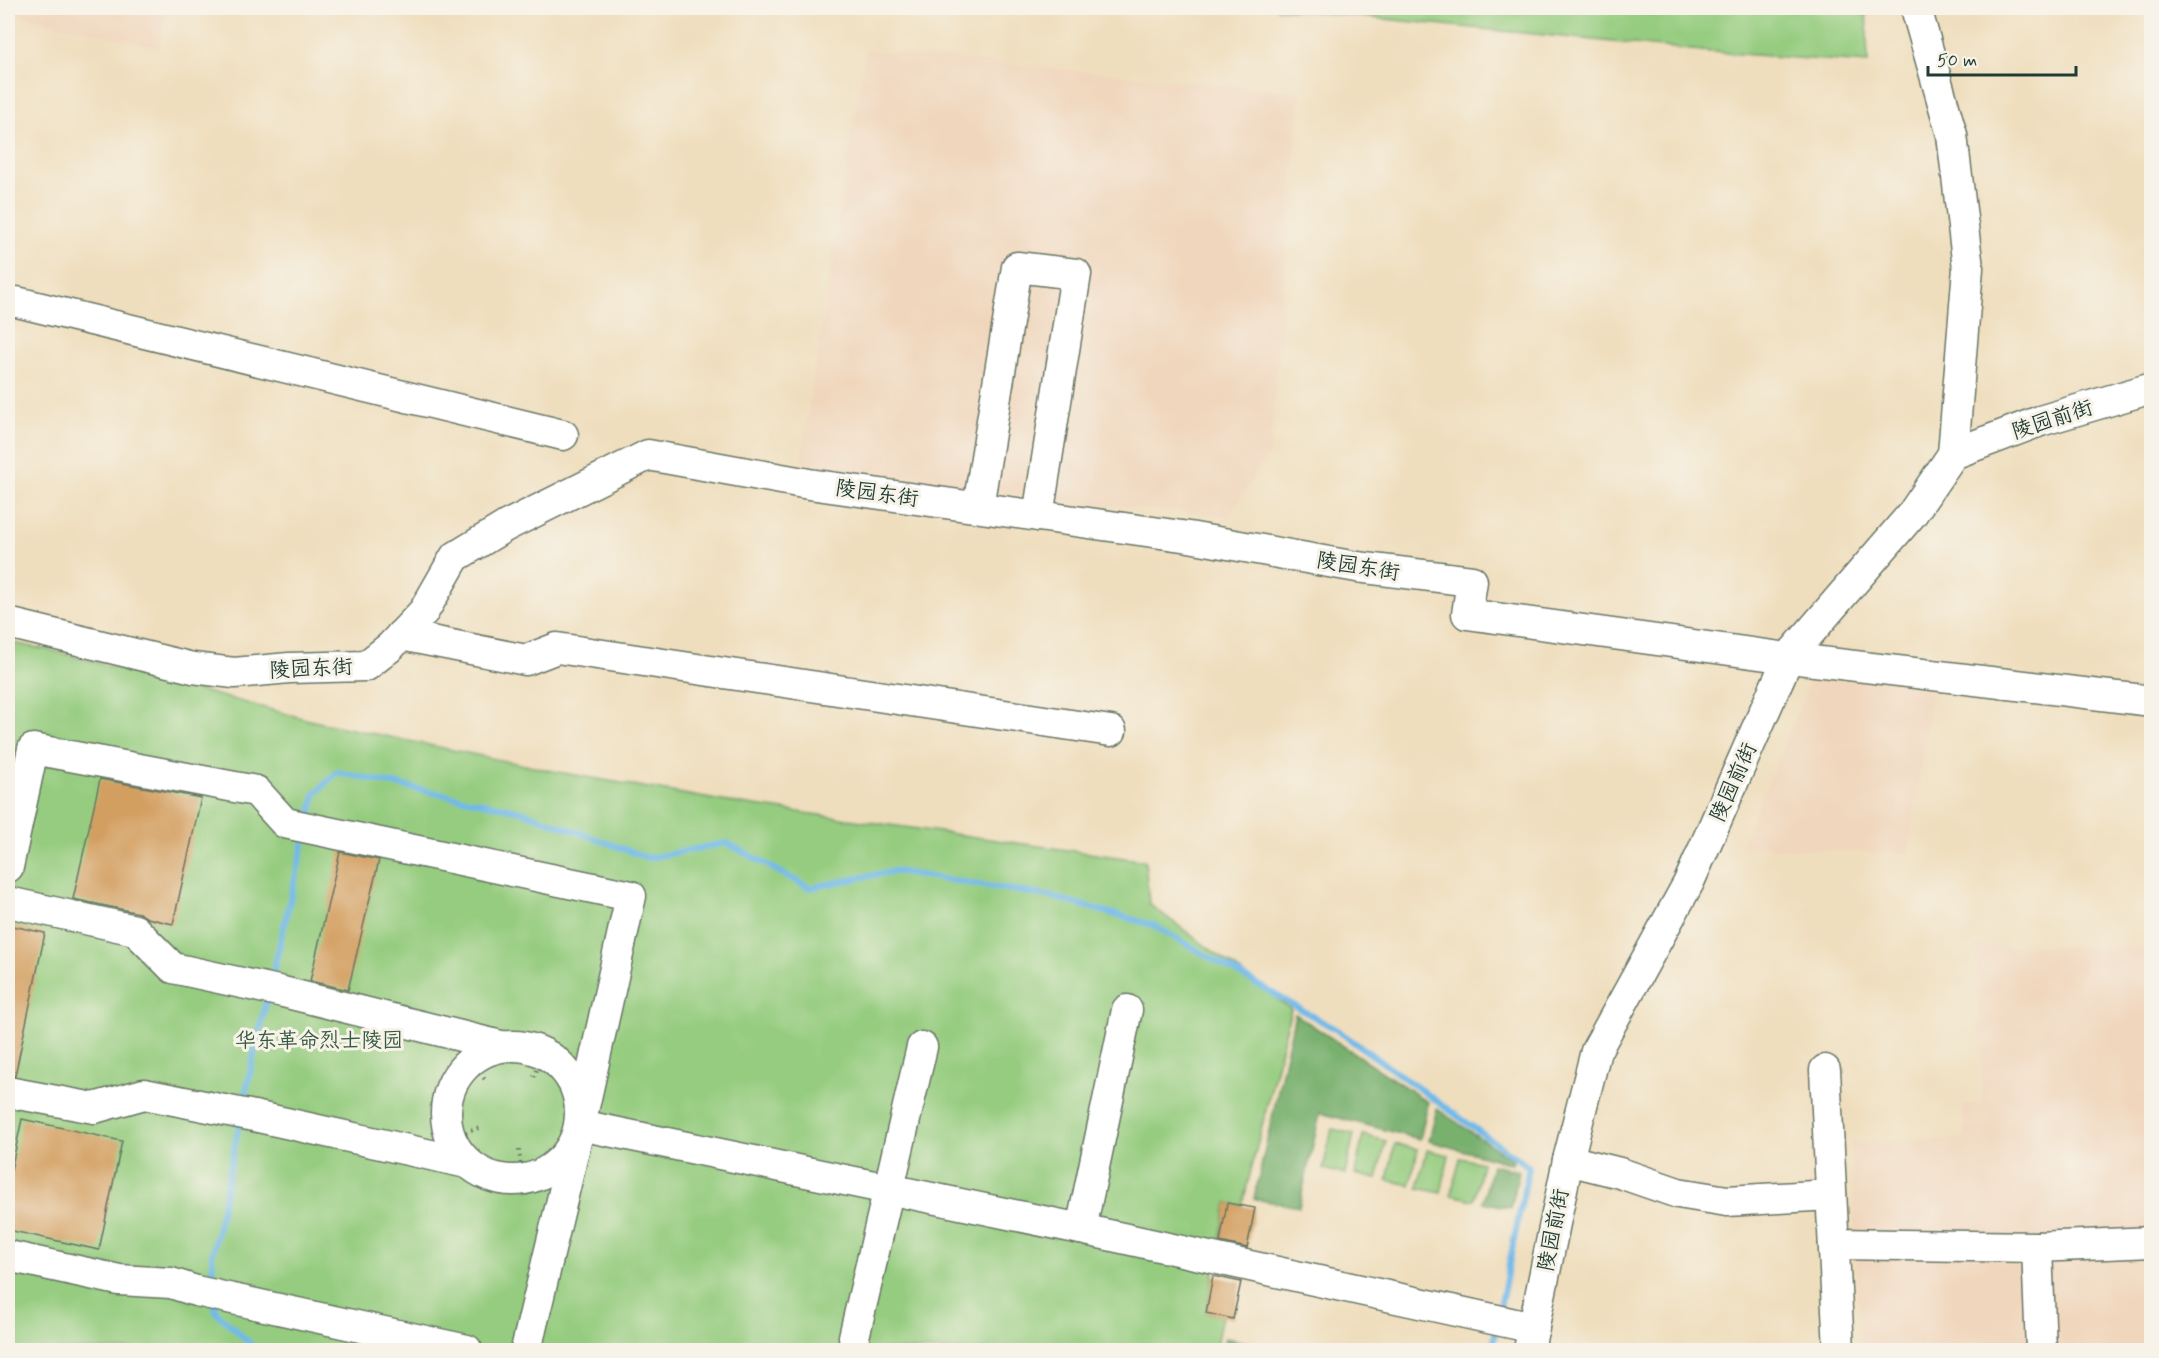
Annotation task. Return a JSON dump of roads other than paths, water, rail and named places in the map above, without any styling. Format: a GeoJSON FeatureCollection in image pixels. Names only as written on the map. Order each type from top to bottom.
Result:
{"type":"FeatureCollection","features":[{"type":"Feature","properties":{"kind":"street"},"geometry":{"type":"LineString","coordinates":[[1917,8],[1952,135],[1968,268],[1953,454]]}},
{"type":"Feature","properties":{"kind":"street"},"geometry":{"type":"LineString","coordinates":[[978,507],[1017,267],[1076,274],[1038,516]]}},
{"type":"Feature","properties":{"kind":"street"},"geometry":{"type":"LineString","coordinates":[[11,300],[563,435]]}},
{"type":"Feature","properties":{"kind":"street","name":"陵园前街"},"geometry":{"type":"LineString","coordinates":[[1515,1329],[1568,1160],[1596,1051],[1689,882],[1788,658],[1912,514],[1953,454],[2040,421],[2151,388]]}},
{"type":"Feature","properties":{"kind":"street","name":"陵园东街"},"geometry":{"type":"LineString","coordinates":[[8,623],[193,668],[234,673],[289,668],[366,666],[423,611],[455,557],[506,526],[648,455],[809,484],[1189,537],[1357,567],[1472,581],[1467,615],[1788,658]]}},
{"type":"Feature","properties":{"kind":"street"},"geometry":{"type":"LineString","coordinates":[[400,635],[526,660],[557,648],[1112,731]]}},
{"type":"Feature","properties":{"kind":"street"},"geometry":{"type":"LineString","coordinates":[[1788,658],[2151,701]]}},
{"type":"Feature","properties":{"kind":"street"},"geometry":{"type":"LineString","coordinates":[[8,867],[33,749],[256,791],[285,823],[631,896],[580,1125],[526,1350]]}},
{"type":"Feature","properties":{"kind":"street"},"geometry":{"type":"LineString","coordinates":[[8,902],[135,930],[173,968],[283,992],[501,1046],[523,1046],[539,1065],[562,1066],[575,1084],[581,1106],[580,1125],[572,1147],[560,1164],[543,1175],[523,1181],[503,1181],[484,1175],[459,1151],[447,1126],[446,1105],[452,1084],[464,1067],[479,1072],[481,1054],[501,1046]]}},
{"type":"Feature","properties":{"kind":"street"},"geometry":{"type":"LineString","coordinates":[[1081,1229],[1126,1010]]}},
{"type":"Feature","properties":{"kind":"street"},"geometry":{"type":"LineString","coordinates":[[854,1337],[922,1047]]}},
{"type":"Feature","properties":{"kind":"street"},"geometry":{"type":"LineString","coordinates":[[1824,1070],[1839,1350]]}},
{"type":"Feature","properties":{"kind":"street"},"geometry":{"type":"LineString","coordinates":[[8,1092],[94,1108],[144,1094],[459,1151]]}},
{"type":"Feature","properties":{"kind":"street"},"geometry":{"type":"LineString","coordinates":[[580,1125],[1081,1229],[1515,1329]]}},
{"type":"Feature","properties":{"kind":"street"},"geometry":{"type":"LineString","coordinates":[[1568,1160],[1620,1173],[1678,1193],[1727,1201],[1832,1195]]}},
{"type":"Feature","properties":{"kind":"street"},"geometry":{"type":"LineString","coordinates":[[1834,1244],[2037,1247],[2151,1242]]}},
{"type":"Feature","properties":{"kind":"street"},"geometry":{"type":"LineString","coordinates":[[2037,1247],[2041,1350]]}},
{"type":"Feature","properties":{"kind":"street"},"geometry":{"type":"LineString","coordinates":[[8,1256],[119,1280],[171,1283],[196,1291],[467,1350]]}},
{"type":"Feature","properties":{"kind":"waterway"},"geometry":{"type":"LineString","coordinates":[[309,821],[315,794],[337,772],[521,811],[648,858],[727,843],[809,888],[894,871],[1049,896],[1153,925],[1337,1030],[1529,1167],[1499,1313]]}},
{"type":"Feature","properties":{"kind":"waterway"},"geometry":{"type":"LineString","coordinates":[[271,981],[305,837]]}},
{"type":"Feature","properties":{"kind":"waterway"},"geometry":{"type":"LineString","coordinates":[[243,1104],[267,997]]}},
{"type":"Feature","properties":{"kind":"waterway"},"geometry":{"type":"LineString","coordinates":[[214,1287],[212,1256],[240,1120]]}},
{"type":"Feature","properties":{"kind":"waterway"},"geometry":{"type":"LineString","coordinates":[[215,1303],[216,1312],[257,1350]]}},
{"type":"Feature","properties":{"kind":"waterway"},"geometry":{"type":"LineString","coordinates":[[1492,1350],[1496,1329]]}},
{"type":"Feature","properties":{"kind":"park label","name":"华东革命烈士陵园"},"geometry":{"type":"Point","coordinates":[319,1040]}}]}
